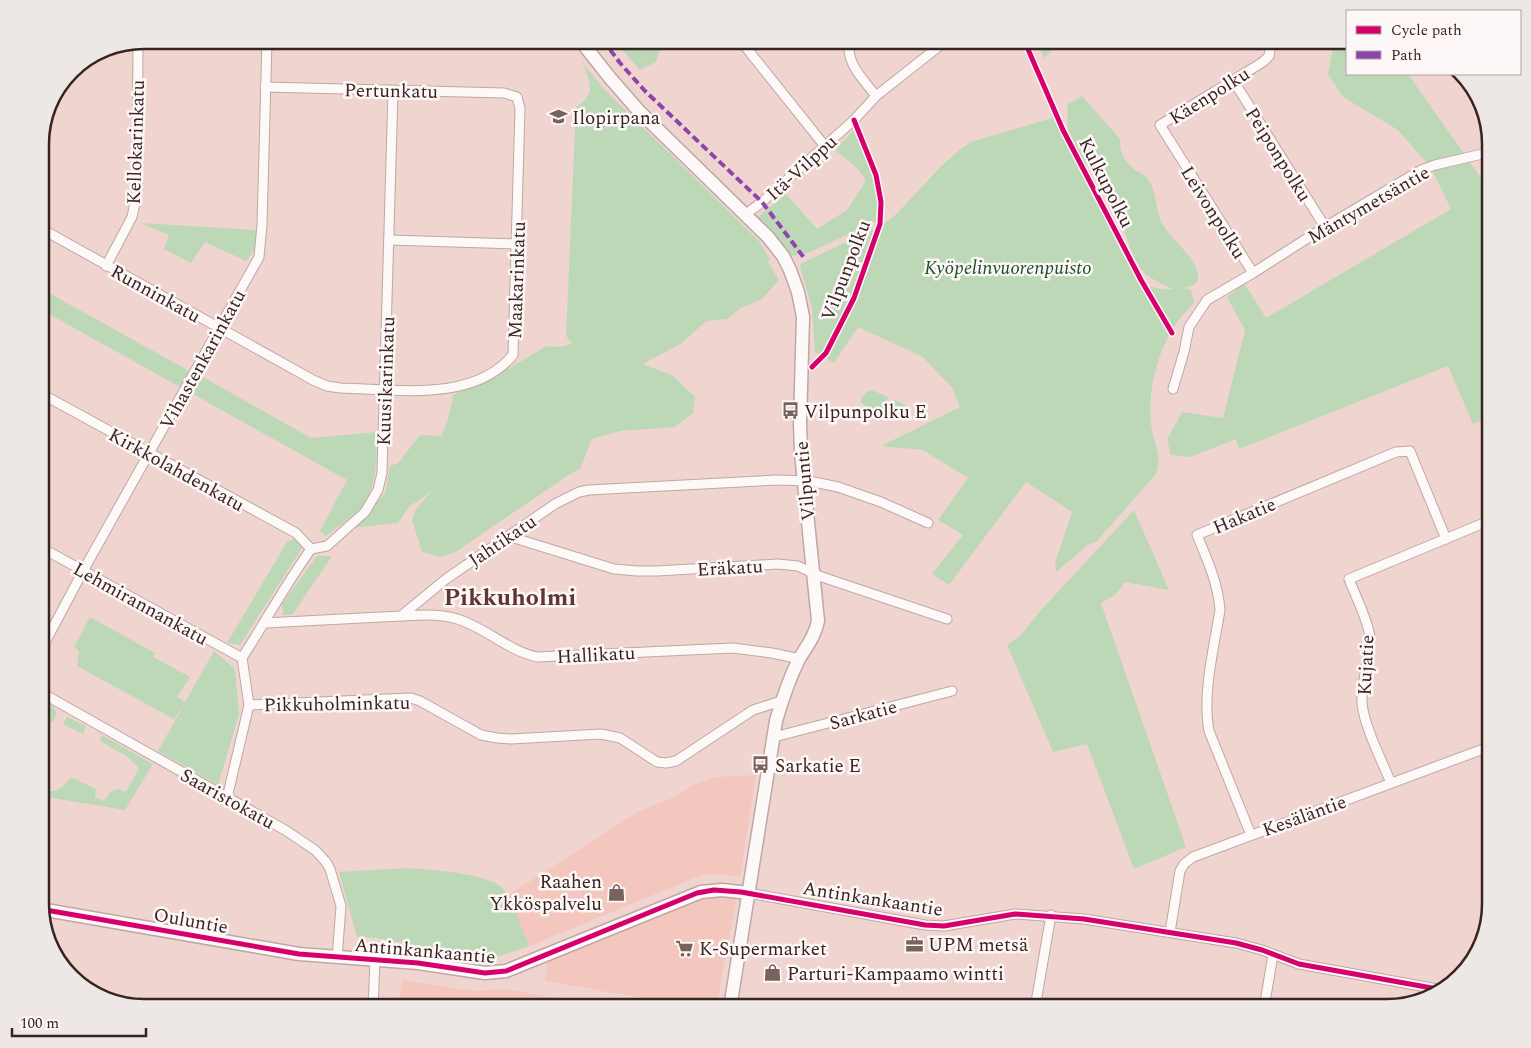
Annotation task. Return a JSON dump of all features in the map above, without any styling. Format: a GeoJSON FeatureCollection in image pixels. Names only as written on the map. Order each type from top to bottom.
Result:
{"type":"FeatureCollection","features":[{"type":"Feature","properties":{"kind":"street","name":"Kellokarinkatu"},"geometry":{"type":"LineString","coordinates":[[106,266],[132,217],[137,193],[138,49]]}},
{"type":"Feature","properties":{"kind":"street","name":"Vihastenkarinkatu"},"geometry":{"type":"LineString","coordinates":[[49,635],[259,257],[262,225],[267,49]]}},
{"type":"Feature","properties":{"kind":"street","name":"Vilpuntie"},"geometry":{"type":"LineString","coordinates":[[587,49],[638,110],[768,237],[783,256],[793,277],[800,300],[804,331],[800,423],[803,480],[818,621],[816,630],[800,659],[781,701],[738,952],[732,999]]}},
{"type":"Feature","properties":{"kind":"street"},"geometry":{"type":"LineString","coordinates":[[747,49],[824,145]]}},
{"type":"Feature","properties":{"kind":"street"},"geometry":{"type":"LineString","coordinates":[[848,49],[849,56],[854,66],[876,96]]}},
{"type":"Feature","properties":{"kind":"street","name":"Itä-Vilppu"},"geometry":{"type":"LineString","coordinates":[[746,214],[854,120],[876,96],[936,49]]}},
{"type":"Feature","properties":{"kind":"street","name":"Käenpolku"},"geometry":{"type":"LineString","coordinates":[[1160,126],[1269,56],[1272,49]]}},
{"type":"Feature","properties":{"kind":"street","name":"Peiponpolku"},"geometry":{"type":"LineString","coordinates":[[1233,80],[1325,227]]}},
{"type":"Feature","properties":{"kind":"street","name":"Pertunkatu"},"geometry":{"type":"LineString","coordinates":[[265,87],[504,93],[517,97]]}},
{"type":"Feature","properties":{"kind":"street","name":"Kuusikarinkatu"},"geometry":{"type":"LineString","coordinates":[[311,549],[327,546],[366,512],[378,490],[382,473],[393,91]]}},
{"type":"Feature","properties":{"kind":"street","name":"Maakarinkatu"},"geometry":{"type":"LineString","coordinates":[[384,389],[442,390],[459,387],[490,375],[504,366],[513,355],[520,108],[517,97]]}},
{"type":"Feature","properties":{"kind":"street","name":"Leivonpolku"},"geometry":{"type":"LineString","coordinates":[[1160,126],[1253,273],[1207,300],[1202,307],[1189,327],[1173,389]]}},
{"type":"Feature","properties":{"kind":"street","name":"Mäntymetsäntie"},"geometry":{"type":"LineString","coordinates":[[1253,273],[1325,227],[1421,170],[1435,164],[1482,154]]}},
{"type":"Feature","properties":{"kind":"street","name":"Runninkatu"},"geometry":{"type":"LineString","coordinates":[[49,233],[313,380],[327,386],[384,389]]}},
{"type":"Feature","properties":{"kind":"street"},"geometry":{"type":"LineString","coordinates":[[389,240],[517,244]]}},
{"type":"Feature","properties":{"kind":"street","name":"Kirkkolahdenkatu"},"geometry":{"type":"LineString","coordinates":[[49,398],[296,533],[311,549]]}},
{"type":"Feature","properties":{"kind":"street","name":"Hakatie"},"geometry":{"type":"LineString","coordinates":[[1251,835],[1209,731],[1206,716],[1220,610],[1215,580],[1197,535],[1396,452],[1410,451],[1446,539]]}},
{"type":"Feature","properties":{"kind":"street","name":"Jahtikatu"},"geometry":{"type":"LineString","coordinates":[[401,616],[446,579],[556,504],[578,492],[803,480],[838,487],[881,502],[928,523]]}},
{"type":"Feature","properties":{"kind":"street","name":"Kujatie"},"geometry":{"type":"LineString","coordinates":[[1391,783],[1365,717],[1362,703],[1370,635],[1349,579],[1482,524]]}},
{"type":"Feature","properties":{"kind":"street","name":"Eräkatu"},"geometry":{"type":"LineString","coordinates":[[508,536],[614,569],[657,571],[778,564],[798,566],[813,573],[947,619]]}},
{"type":"Feature","properties":{"kind":"street"},"geometry":{"type":"LineString","coordinates":[[227,798],[249,705],[242,658],[293,574],[311,549]]}},
{"type":"Feature","properties":{"kind":"street","name":"Lehmirannankatu"},"geometry":{"type":"LineString","coordinates":[[49,552],[242,658]]}},
{"type":"Feature","properties":{"kind":"street","name":"Hallikatu"},"geometry":{"type":"LineString","coordinates":[[401,616],[441,615],[454,617],[465,621],[524,654],[537,657],[733,648],[800,659]]}},
{"type":"Feature","properties":{"kind":"street"},"geometry":{"type":"LineString","coordinates":[[264,623],[401,616]]}},
{"type":"Feature","properties":{"kind":"street","name":"Sarkatie"},"geometry":{"type":"LineString","coordinates":[[774,737],[952,691]]}},
{"type":"Feature","properties":{"kind":"street","name":"Saaristokatu"},"geometry":{"type":"LineString","coordinates":[[49,697],[315,850],[326,862],[341,906],[336,958]]}},
{"type":"Feature","properties":{"kind":"street","name":"Pikkuholminkatu"},"geometry":{"type":"LineString","coordinates":[[249,705],[411,698],[420,701],[481,735],[511,739],[601,734],[614,735],[656,762],[666,763],[676,761],[753,710],[781,701]]}},
{"type":"Feature","properties":{"kind":"street","name":"Kesäläntie"},"geometry":{"type":"LineString","coordinates":[[1170,932],[1180,871],[1192,856],[1482,751]]}},
{"type":"Feature","properties":{"kind":"street","name":"Antinkankaantie"},"geometry":{"type":"LineString","coordinates":[[336,958],[418,963],[473,972],[495,973],[506,971],[697,893],[714,890],[749,893],[925,925],[950,926],[1014,914],[1084,918],[1243,945],[1316,968],[1433,988]]}},
{"type":"Feature","properties":{"kind":"street","name":"Ouluntie"},"geometry":{"type":"LineString","coordinates":[[49,911],[299,954],[336,958]]}},
{"type":"Feature","properties":{"kind":"street"},"geometry":{"type":"LineString","coordinates":[[1037,999],[1051,915]]}},
{"type":"Feature","properties":{"kind":"street"},"geometry":{"type":"LineString","coordinates":[[1266,999],[1273,955]]}},
{"type":"Feature","properties":{"kind":"street"},"geometry":{"type":"LineString","coordinates":[[373,999],[375,960]]}},
{"type":"Feature","properties":{"kind":"street","name":"Vilpuntie"},"geometry":{"type":"LineString","coordinates":[[733,993],[734,999]]}},
{"type":"Feature","properties":{"kind":"shaded area"},"geometry":{"type":"Polygon","coordinates":[[[756,775],[740,877],[717,874],[702,875],[529,946],[507,896],[639,811],[672,798],[695,784],[715,777],[756,775]]]}},
{"type":"Feature","properties":{"kind":"shaded area"},"geometry":{"type":"Polygon","coordinates":[[[713,895],[737,897],[718,999],[648,999],[545,981],[547,961],[690,901],[713,895]]]}},
{"type":"Feature","properties":{"kind":"shaded area"},"geometry":{"type":"Polygon","coordinates":[[[402,981],[474,991],[508,989],[560,999],[399,999],[402,981]]]}},
{"type":"Feature","properties":{"kind":"green space"},"geometry":{"type":"Polygon","coordinates":[[[622,49],[661,49],[656,62],[640,70],[622,49]]]}},
{"type":"Feature","properties":{"kind":"green space"},"geometry":{"type":"Polygon","coordinates":[[[1040,49],[1054,49],[1044,58],[1040,49]]]}},
{"type":"Feature","properties":{"kind":"green space"},"geometry":{"type":"Polygon","coordinates":[[[1332,49],[1346,49],[1346,75],[1409,75],[1482,179],[1482,420],[1473,424],[1448,366],[1239,449],[1236,439],[1190,457],[1171,455],[1167,440],[1182,412],[1223,418],[1245,330],[1227,297],[1244,283],[1266,318],[1451,209],[1431,168],[1398,130],[1343,97],[1328,74],[1332,49]]]}},
{"type":"Feature","properties":{"kind":"green space"},"geometry":{"type":"Polygon","coordinates":[[[583,63],[604,89],[759,241],[770,259],[768,262],[779,280],[762,299],[741,308],[727,319],[706,321],[682,343],[643,364],[673,376],[695,397],[693,413],[675,427],[620,431],[592,439],[580,469],[457,551],[441,557],[422,552],[412,520],[416,509],[432,491],[409,507],[398,523],[351,528],[385,494],[390,466],[398,463],[420,435],[441,436],[448,420],[453,395],[499,374],[547,346],[561,347],[572,343],[566,336],[576,107],[587,97],[590,88],[583,63]]]}},
{"type":"Feature","properties":{"kind":"green space","name":"Kyöpelinvuorenpuisto"},"geometry":{"type":"Polygon","coordinates":[[[1082,96],[1120,139],[1122,154],[1126,162],[1146,177],[1151,184],[1163,225],[1189,256],[1197,269],[1197,282],[1182,288],[1191,290],[1194,303],[1180,318],[1169,335],[1155,372],[1150,411],[1158,456],[1158,468],[1156,474],[1097,541],[1088,545],[1056,572],[1055,563],[1072,512],[1026,482],[949,585],[932,574],[963,535],[938,520],[968,478],[923,450],[881,446],[960,407],[952,388],[923,357],[858,327],[834,363],[815,352],[812,308],[800,266],[802,263],[884,224],[953,155],[974,141],[1059,116],[1082,158],[1068,129],[1067,105],[1082,96]],[[1085,164],[1148,286],[1173,289],[1153,279],[1143,271],[1129,244],[1114,198],[1098,173],[1085,164]]]}},
{"type":"Feature","properties":{"kind":"green space"},"geometry":{"type":"Polygon","coordinates":[[[853,131],[873,178],[877,200],[876,221],[808,253],[790,256],[758,217],[786,194],[817,229],[847,210],[866,181],[857,168],[835,150],[853,131]]]}},
{"type":"Feature","properties":{"kind":"green space"},"geometry":{"type":"Polygon","coordinates":[[[140,223],[257,230],[255,249],[246,261],[205,242],[191,263],[164,249],[169,235],[140,223]]]}},
{"type":"Feature","properties":{"kind":"green space"},"geometry":{"type":"Polygon","coordinates":[[[49,293],[189,371],[180,387],[49,314],[49,293]]]}},
{"type":"Feature","properties":{"kind":"green space"},"geometry":{"type":"Polygon","coordinates":[[[201,376],[311,438],[377,432],[375,473],[366,502],[348,520],[326,536],[320,531],[347,480],[191,393],[201,376]]]}},
{"type":"Feature","properties":{"kind":"green space"},"geometry":{"type":"Polygon","coordinates":[[[872,390],[888,397],[886,405],[882,409],[871,410],[861,403],[864,395],[872,390]]]}},
{"type":"Feature","properties":{"kind":"green space"},"geometry":{"type":"Polygon","coordinates":[[[895,400],[909,407],[910,411],[900,413],[887,411],[892,401],[895,400]]]}},
{"type":"Feature","properties":{"kind":"green space"},"geometry":{"type":"Polygon","coordinates":[[[1134,510],[1169,590],[1125,582],[1115,595],[1101,603],[1186,847],[1134,869],[1087,744],[1053,752],[1007,645],[1019,637],[1043,608],[1134,510]]]}},
{"type":"Feature","properties":{"kind":"green space"},"geometry":{"type":"Polygon","coordinates":[[[295,539],[302,548],[240,645],[227,643],[287,542],[295,539]]]}},
{"type":"Feature","properties":{"kind":"green space"},"geometry":{"type":"Polygon","coordinates":[[[317,556],[332,556],[292,615],[283,615],[282,604],[317,556]]]}},
{"type":"Feature","properties":{"kind":"green space"},"geometry":{"type":"Polygon","coordinates":[[[90,617],[155,653],[153,657],[190,677],[177,697],[185,702],[214,651],[235,669],[239,714],[218,785],[158,751],[185,703],[174,719],[77,666],[79,651],[74,647],[90,617]]]}},
{"type":"Feature","properties":{"kind":"green space"},"geometry":{"type":"Polygon","coordinates":[[[49,706],[53,707],[56,712],[52,723],[49,723],[49,706]]]}},
{"type":"Feature","properties":{"kind":"green space"},"geometry":{"type":"Polygon","coordinates":[[[67,717],[86,726],[83,734],[63,724],[67,717]]]}},
{"type":"Feature","properties":{"kind":"green space"},"geometry":{"type":"Polygon","coordinates":[[[102,735],[153,764],[125,810],[49,797],[49,790],[56,791],[63,787],[69,779],[73,778],[96,789],[95,797],[104,801],[111,791],[119,789],[126,792],[139,768],[126,756],[100,741],[102,735]]]}},
{"type":"Feature","properties":{"kind":"green space"},"geometry":{"type":"Polygon","coordinates":[[[408,868],[475,876],[499,885],[505,891],[515,911],[529,946],[494,958],[376,938],[357,937],[339,872],[408,868]]]}},
{"type":"Feature","properties":{"kind":"marked path"},"geometry":{"type":"LineString","coordinates":[[610,49],[645,91],[762,202],[805,259]]}},
{"type":"Feature","properties":{"kind":"cycle path","name":"Kulkupolku"},"geometry":{"type":"LineString","coordinates":[[1028,49],[1063,130],[1141,280],[1172,333]]}},
{"type":"Feature","properties":{"kind":"cycle path","name":"Vilpunpolku"},"geometry":{"type":"LineString","coordinates":[[812,367],[826,353],[854,298],[880,224],[881,202],[876,175],[854,120]]}},
{"type":"Feature","properties":{"kind":"cycle path"},"geometry":{"type":"LineString","coordinates":[[49,911],[299,954],[418,963],[485,973],[506,971],[697,893],[714,890],[741,892],[925,925],[944,926],[1015,914],[1084,919],[1236,943],[1262,950],[1299,964],[1433,988]]}},
{"type":"Feature","properties":{"kind":"place","name":"Ilopirpana"},"geometry":{"type":"Point","coordinates":[558,117]}},
{"type":"Feature","properties":{"kind":"place","name":"Vilpunpolku E"},"geometry":{"type":"Point","coordinates":[790,411]}},
{"type":"Feature","properties":{"kind":"place","name":"Sarkatie E"},"geometry":{"type":"Point","coordinates":[761,765]}},
{"type":"Feature","properties":{"kind":"place","name":"Raahen Ykköspalvelu"},"geometry":{"type":"Point","coordinates":[616,892]}},
{"type":"Feature","properties":{"kind":"place","name":"UPM metsä"},"geometry":{"type":"Point","coordinates":[914,944]}},
{"type":"Feature","properties":{"kind":"place","name":"K-Supermarket"},"geometry":{"type":"Point","coordinates":[685,948]}},
{"type":"Feature","properties":{"kind":"place","name":"Parturi-Kampaamo wintti"},"geometry":{"type":"Point","coordinates":[773,973]}},
{"type":"Feature","properties":{"kind":"district","name":"Pikkuholmi"},"geometry":{"type":"Point","coordinates":[510,597]}}]}
